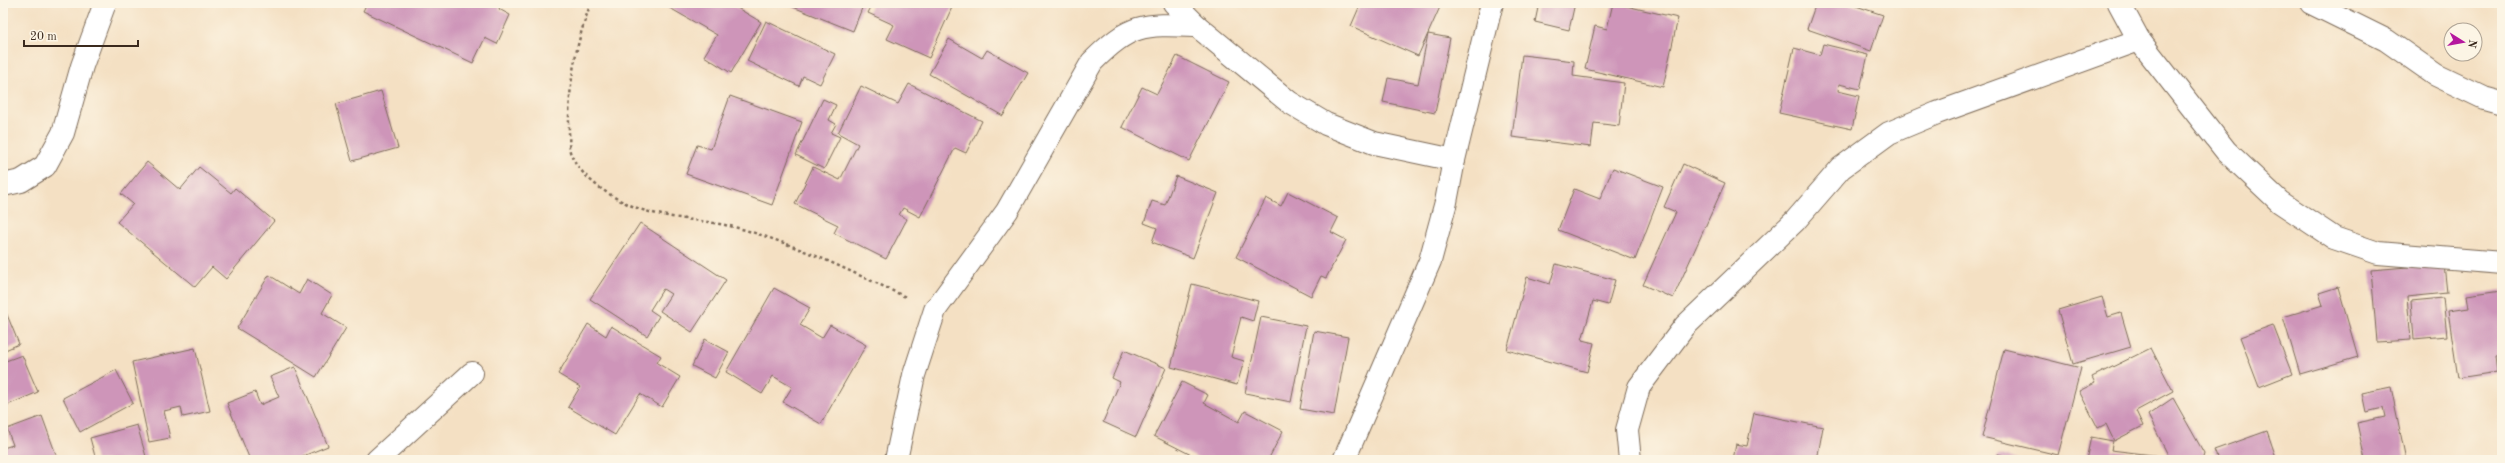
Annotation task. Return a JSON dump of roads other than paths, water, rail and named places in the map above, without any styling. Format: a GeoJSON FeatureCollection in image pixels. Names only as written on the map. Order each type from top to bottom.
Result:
{"type":"FeatureCollection","features":[{"type":"Feature","properties":{"kind":"street"},"geometry":{"type":"LineString","coordinates":[[3,185],[21,180],[45,166],[63,133],[82,66],[105,3]]}},
{"type":"Feature","properties":{"kind":"street"},"geometry":{"type":"LineString","coordinates":[[1174,3],[1197,26],[1289,102],[1326,124],[1374,143],[1454,160]]}},
{"type":"Feature","properties":{"kind":"street"},"geometry":{"type":"LineString","coordinates":[[1344,460],[1430,261],[1446,202],[1454,160],[1492,3]]}},
{"type":"Feature","properties":{"kind":"street"},"geometry":{"type":"LineString","coordinates":[[2119,3],[2139,40],[2226,150],[2280,202],[2334,238],[2378,253],[2502,263]]}},
{"type":"Feature","properties":{"kind":"street"},"geometry":{"type":"LineString","coordinates":[[2311,3],[2386,40],[2436,75],[2484,98],[2502,103]]}},
{"type":"Feature","properties":{"kind":"street"},"geometry":{"type":"LineString","coordinates":[[896,460],[914,375],[935,310],[1007,211],[1092,62],[1111,43],[1136,28],[1162,25],[1197,26]]}},
{"type":"Feature","properties":{"kind":"street"},"geometry":{"type":"LineString","coordinates":[[1630,460],[1627,430],[1640,387],[1685,326],[1795,221],[1842,168],[1889,133],[1937,113],[2139,40]]}},
{"type":"Feature","properties":{"kind":"street"},"geometry":{"type":"LineString","coordinates":[[377,460],[472,373]]}}]}
